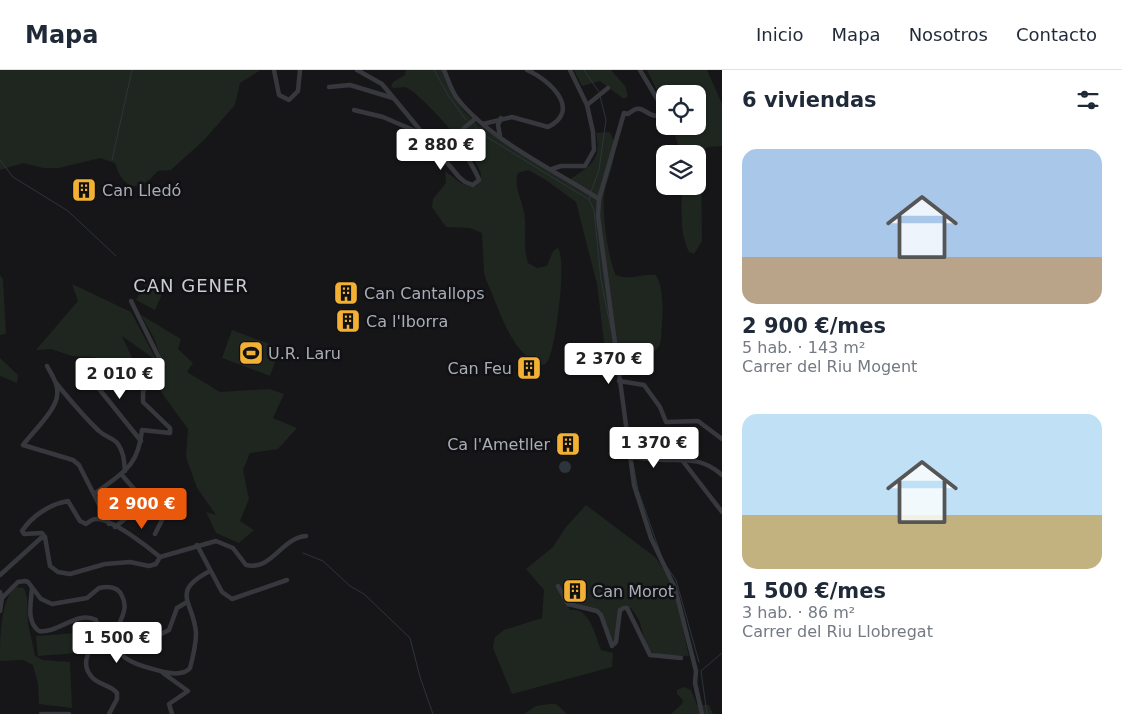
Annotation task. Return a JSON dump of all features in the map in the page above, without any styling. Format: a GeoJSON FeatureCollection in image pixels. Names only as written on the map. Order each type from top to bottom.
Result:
{"type":"FeatureCollection","features":[{"type":"Feature","properties":{"kind":"street"},"geometry":{"type":"LineString","coordinates":[[274,70],[279,95],[290,100],[298,91],[300,70]]}},
{"type":"Feature","properties":{"kind":"street"},"geometry":{"type":"LineString","coordinates":[[357,70],[382,84],[459,177],[464,182],[473,184],[479,180],[462,146],[461,134],[464,127],[476,118]]}},
{"type":"Feature","properties":{"kind":"street"},"geometry":{"type":"LineString","coordinates":[[444,70],[456,97],[483,124],[501,138],[599,199]]}},
{"type":"Feature","properties":{"kind":"street"},"geometry":{"type":"LineString","coordinates":[[483,124],[501,118],[512,117],[548,127],[557,122],[563,111],[562,101],[538,73],[527,70]]}},
{"type":"Feature","properties":{"kind":"street"},"geometry":{"type":"LineString","coordinates":[[552,169],[561,166],[585,166],[594,150],[587,105],[570,70]]}},
{"type":"Feature","properties":{"kind":"street"},"geometry":{"type":"LineString","coordinates":[[640,70],[659,102],[661,111],[658,116],[652,116],[640,108],[634,109],[628,114],[624,113],[599,199],[598,216],[629,457],[641,512],[675,588],[692,660],[702,714]]}},
{"type":"Feature","properties":{"kind":"street"},"geometry":{"type":"LineString","coordinates":[[329,87],[350,85],[394,98]]}},
{"type":"Feature","properties":{"kind":"street"},"geometry":{"type":"LineString","coordinates":[[587,105],[608,88]]}},
{"type":"Feature","properties":{"kind":"street"},"geometry":{"type":"LineString","coordinates":[[354,110],[383,117],[422,133]]}},
{"type":"Feature","properties":{"kind":"street"},"geometry":{"type":"LineString","coordinates":[[501,118],[498,125],[501,138]]}},
{"type":"Feature","properties":{"kind":"street"},"geometry":{"type":"LineString","coordinates":[[94,494],[134,464],[141,442],[142,430],[165,434],[170,433],[170,428],[143,402],[143,391],[156,376],[162,364],[131,300]]}},
{"type":"Feature","properties":{"kind":"street"},"geometry":{"type":"LineString","coordinates":[[47,366],[56,382],[84,416],[119,446],[124,457],[123,472],[141,497],[161,500],[163,518],[155,534]]}},
{"type":"Feature","properties":{"kind":"street"},"geometry":{"type":"LineString","coordinates":[[83,369],[141,442]]}},
{"type":"Feature","properties":{"kind":"street"},"geometry":{"type":"LineString","coordinates":[[619,381],[644,385],[660,406],[666,422],[698,421],[722,439]]}},
{"type":"Feature","properties":{"kind":"street"},"geometry":{"type":"LineString","coordinates":[[56,382],[58,395],[55,404],[23,445],[73,460],[79,465],[109,524]]}},
{"type":"Feature","properties":{"kind":"street"},"geometry":{"type":"LineString","coordinates":[[629,457],[693,459],[703,462],[722,475]]}},
{"type":"Feature","properties":{"kind":"street"},"geometry":{"type":"LineString","coordinates":[[682,460],[722,512]]}},
{"type":"Feature","properties":{"kind":"street"},"geometry":{"type":"LineString","coordinates":[[115,527],[131,514],[141,497]]}},
{"type":"Feature","properties":{"kind":"street"},"geometry":{"type":"LineString","coordinates":[[160,557],[134,536],[109,524],[94,519],[86,524],[80,521],[71,503],[68,501],[61,502],[42,512],[22,531],[24,534],[42,533],[50,566],[58,572],[70,574],[105,564],[130,562],[149,566],[156,564],[160,557],[216,541],[233,548],[246,566],[249,566],[266,562],[295,537],[306,536]]}},
{"type":"Feature","properties":{"kind":"street"},"geometry":{"type":"LineString","coordinates":[[0,575],[32,544],[44,537]]}},
{"type":"Feature","properties":{"kind":"street"},"geometry":{"type":"LineString","coordinates":[[197,545],[222,592],[232,599],[287,580]]}},
{"type":"Feature","properties":{"kind":"street"},"geometry":{"type":"LineString","coordinates":[[2,598],[18,582],[28,582],[41,599],[56,604],[87,598],[98,588],[108,587],[117,589],[125,602],[124,611],[115,636],[120,652],[132,663],[160,671],[180,673],[190,668],[196,634],[186,602],[189,584],[210,571]]}},
{"type":"Feature","properties":{"kind":"street"},"geometry":{"type":"LineString","coordinates":[[32,586],[31,618],[34,626],[39,631],[47,631],[83,618],[96,620],[98,628],[86,662],[91,677],[117,693],[117,699],[109,714]]}},
{"type":"Feature","properties":{"kind":"street"},"geometry":{"type":"LineString","coordinates":[[558,586],[568,604],[597,611],[612,646],[616,642],[620,610],[627,608],[636,622],[650,655],[681,658]]}},
{"type":"Feature","properties":{"kind":"street"},"geometry":{"type":"LineString","coordinates":[[0,592],[2,598],[0,611]]}},
{"type":"Feature","properties":{"kind":"street"},"geometry":{"type":"LineString","coordinates":[[161,634],[169,630],[177,608],[186,602]]}},
{"type":"Feature","properties":{"kind":"street"},"geometry":{"type":"LineString","coordinates":[[160,671],[188,691],[169,704],[172,714]]}},
{"type":"Feature","properties":{"kind":"street"},"geometry":{"type":"LineString","coordinates":[[41,714],[69,714]]}},
{"type":"Feature","properties":{"kind":"shaded area"},"geometry":{"type":"Polygon","coordinates":[[[0,70],[259,71],[240,83],[235,105],[204,140],[171,170],[158,171],[143,184],[132,186],[120,176],[115,163],[100,158],[59,168],[43,168],[23,163],[0,170],[0,70]]]}},
{"type":"Feature","properties":{"kind":"shaded area"},"geometry":{"type":"Polygon","coordinates":[[[406,70],[442,70],[462,109],[478,125],[567,182],[586,168],[595,158],[598,143],[596,133],[609,132],[615,146],[613,162],[604,195],[604,213],[606,236],[613,268],[616,275],[621,277],[656,275],[661,290],[663,307],[661,340],[659,346],[650,357],[631,361],[618,355],[608,354],[605,350],[597,284],[576,202],[546,180],[528,170],[518,173],[517,182],[525,222],[525,249],[528,263],[537,268],[547,266],[553,251],[558,248],[561,285],[557,320],[549,359],[545,364],[540,365],[521,350],[507,329],[484,273],[482,233],[470,228],[446,227],[432,207],[433,199],[446,183],[445,171],[462,184],[475,187],[480,182],[481,176],[478,166],[450,129],[416,95],[407,88],[391,87],[393,82],[405,75],[406,70]]]}},
{"type":"Feature","properties":{"kind":"shaded area"},"geometry":{"type":"Polygon","coordinates":[[[574,70],[611,70],[625,86],[628,96],[624,99],[600,81],[582,86],[574,70]]]}},
{"type":"Feature","properties":{"kind":"shaded area"},"geometry":{"type":"Polygon","coordinates":[[[647,70],[707,70],[722,104],[722,146],[706,148],[706,145],[678,145],[675,135],[706,135],[706,85],[656,85],[656,88],[647,70]]]}},
{"type":"Feature","properties":{"kind":"shaded area"},"geometry":{"type":"Polygon","coordinates":[[[682,195],[701,195],[702,241],[694,254],[689,252],[686,244],[682,220],[682,195]]]}},
{"type":"Feature","properties":{"kind":"shaded area"},"geometry":{"type":"Polygon","coordinates":[[[0,275],[3,279],[6,334],[0,335],[0,275]]]}},
{"type":"Feature","properties":{"kind":"shaded area"},"geometry":{"type":"Polygon","coordinates":[[[146,283],[163,292],[155,310],[136,300],[146,283]]]}},
{"type":"Feature","properties":{"kind":"shaded area"},"geometry":{"type":"Polygon","coordinates":[[[72,284],[131,312],[157,361],[122,336],[133,360],[113,361],[93,357],[72,356],[51,349],[36,350],[78,301],[72,284]]]}},
{"type":"Feature","properties":{"kind":"shaded area"},"geometry":{"type":"Polygon","coordinates":[[[141,315],[181,339],[178,349],[193,363],[187,372],[220,392],[269,389],[284,394],[273,418],[297,428],[278,449],[250,453],[243,470],[249,499],[240,521],[254,530],[239,543],[216,533],[206,512],[216,515],[197,488],[186,457],[188,429],[161,392],[164,366],[154,338],[141,315]]]}},
{"type":"Feature","properties":{"kind":"shaded area","name":"U.R. Laru"},"geometry":{"type":"Polygon","coordinates":[[[232,330],[280,348],[270,376],[222,358],[232,330]]]}},
{"type":"Feature","properties":{"kind":"shaded area"},"geometry":{"type":"Polygon","coordinates":[[[0,358],[18,375],[17,383],[0,376],[0,358]]]}},
{"type":"Feature","properties":{"kind":"shaded area"},"geometry":{"type":"Polygon","coordinates":[[[565,461],[571,467],[565,473],[559,467],[565,461]]]}},
{"type":"Feature","properties":{"kind":"shaded area"},"geometry":{"type":"Polygon","coordinates":[[[586,505],[655,557],[673,591],[689,656],[657,655],[648,650],[639,620],[631,608],[621,608],[615,645],[612,646],[597,610],[568,605],[570,610],[577,610],[587,617],[601,650],[613,653],[612,667],[512,694],[493,647],[495,637],[504,630],[542,618],[544,590],[526,569],[553,547],[566,527],[586,505]]]}},
{"type":"Feature","properties":{"kind":"shaded area"},"geometry":{"type":"Polygon","coordinates":[[[17,587],[24,588],[27,597],[28,623],[35,656],[43,660],[70,662],[72,708],[39,704],[38,684],[33,665],[23,660],[0,661],[4,609],[11,592],[17,587]]]}},
{"type":"Feature","properties":{"kind":"shaded area"},"geometry":{"type":"Polygon","coordinates":[[[75,633],[78,653],[38,656],[36,636],[75,633]]]}},
{"type":"Feature","properties":{"kind":"shaded area"},"geometry":{"type":"Polygon","coordinates":[[[684,687],[691,690],[697,705],[709,705],[713,714],[671,714],[682,704],[683,700],[677,694],[677,690],[684,687]]]}},
{"type":"Feature","properties":{"kind":"shaded area"},"geometry":{"type":"Polygon","coordinates":[[[556,704],[567,714],[524,714],[536,706],[556,704]]]}},
{"type":"Feature","properties":{"kind":"waterway"},"geometry":{"type":"LineString","coordinates":[[112,160],[132,70]]}},
{"type":"Feature","properties":{"kind":"waterway"},"geometry":{"type":"LineString","coordinates":[[434,70],[448,95],[466,120]]}},
{"type":"Feature","properties":{"kind":"waterway"},"geometry":{"type":"LineString","coordinates":[[584,70],[599,92]]}},
{"type":"Feature","properties":{"kind":"waterway"},"geometry":{"type":"LineString","coordinates":[[591,192],[599,170],[606,120],[600,96]]}},
{"type":"Feature","properties":{"kind":"waterway"},"geometry":{"type":"LineString","coordinates":[[475,127],[490,139],[588,199]]}},
{"type":"Feature","properties":{"kind":"waterway"},"geometry":{"type":"LineString","coordinates":[[0,160],[13,177],[68,211],[116,256]]}},
{"type":"Feature","properties":{"kind":"waterway"},"geometry":{"type":"LineString","coordinates":[[590,196],[589,200],[594,210],[601,280],[612,334]]}},
{"type":"Feature","properties":{"kind":"waterway"},"geometry":{"type":"LineString","coordinates":[[633,463],[638,490],[661,555]]}},
{"type":"Feature","properties":{"kind":"waterway"},"geometry":{"type":"LineString","coordinates":[[303,553],[323,561],[350,586],[364,594],[410,638],[420,677],[433,714]]}},
{"type":"Feature","properties":{"kind":"waterway"},"geometry":{"type":"LineString","coordinates":[[667,567],[676,580],[699,662]]}},
{"type":"Feature","properties":{"kind":"waterway"},"geometry":{"type":"LineString","coordinates":[[707,714],[701,671],[722,653]]}},
{"type":"Feature","properties":{"kind":"place","name":"Can Lledó"},"geometry":{"type":"Point","coordinates":[84,190]}},
{"type":"Feature","properties":{"kind":"place","name":"Can Cantallops"},"geometry":{"type":"Point","coordinates":[346,293]}},
{"type":"Feature","properties":{"kind":"place","name":"Ca l'Iborra"},"geometry":{"type":"Point","coordinates":[348,321]}},
{"type":"Feature","properties":{"kind":"place","name":"U.R. Laru"},"geometry":{"type":"Point","coordinates":[251,353]}},
{"type":"Feature","properties":{"kind":"place","name":"Can Feu"},"geometry":{"type":"Point","coordinates":[529,368]}},
{"type":"Feature","properties":{"kind":"place","name":"Ca l'Ametller"},"geometry":{"type":"Point","coordinates":[568,444]}},
{"type":"Feature","properties":{"kind":"place","name":"Can Morot"},"geometry":{"type":"Point","coordinates":[575,591]}},
{"type":"Feature","properties":{"kind":"district","name":"CAN GENER"},"geometry":{"type":"Point","coordinates":[191,285]}}]}
